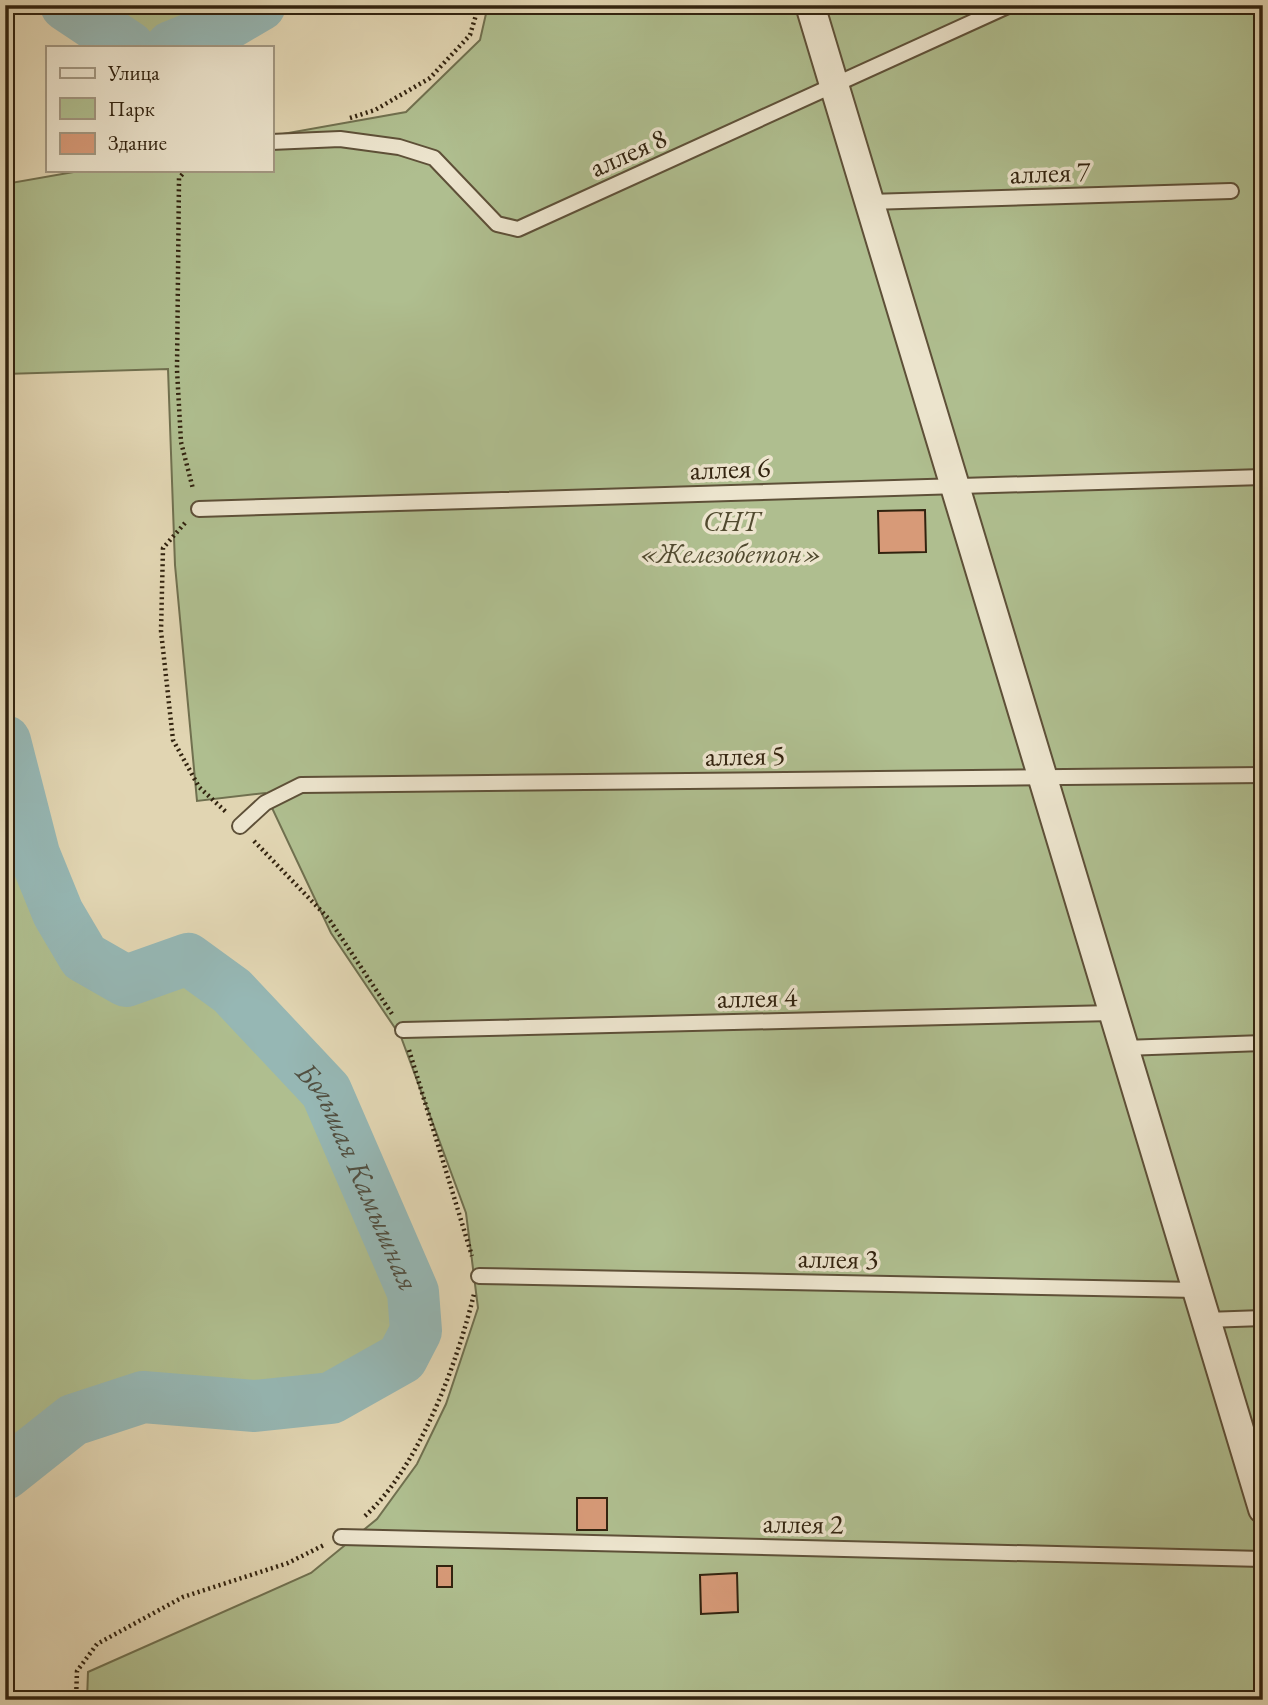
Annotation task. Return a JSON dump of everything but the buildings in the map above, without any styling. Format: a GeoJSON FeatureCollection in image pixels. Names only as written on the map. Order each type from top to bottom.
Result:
{"type":"FeatureCollection","features":[{"type":"Feature","properties":{"kind":"street"},"geometry":{"type":"LineString","coordinates":[[810,5],[1263,1509]]}},
{"type":"Feature","properties":{"kind":"lane","name":"аллея 8"},"geometry":{"type":"LineString","coordinates":[[273,142],[340,139],[399,147],[433,158],[497,224],[518,229],[1010,5]]}},
{"type":"Feature","properties":{"kind":"lane","name":"аллея 7"},"geometry":{"type":"LineString","coordinates":[[869,202],[1231,191]]}},
{"type":"Feature","properties":{"kind":"lane","name":"аллея 6"},"geometry":{"type":"LineString","coordinates":[[199,509],[1263,477]]}},
{"type":"Feature","properties":{"kind":"lane","name":"аллея 5"},"geometry":{"type":"LineString","coordinates":[[240,826],[265,803],[301,785],[1263,775]]}},
{"type":"Feature","properties":{"kind":"lane","name":"аллея 4"},"geometry":{"type":"LineString","coordinates":[[403,1030],[1113,1013]]}},
{"type":"Feature","properties":{"kind":"lane"},"geometry":{"type":"LineString","coordinates":[[1124,1048],[1263,1043]]}},
{"type":"Feature","properties":{"kind":"lane","name":"аллея 3"},"geometry":{"type":"LineString","coordinates":[[479,1276],[1197,1290]]}},
{"type":"Feature","properties":{"kind":"lane"},"geometry":{"type":"LineString","coordinates":[[1206,1320],[1263,1318]]}},
{"type":"Feature","properties":{"kind":"lane","name":"аллея 2"},"geometry":{"type":"LineString","coordinates":[[341,1537],[1263,1559]]}},
{"type":"Feature","properties":{"kind":"path"},"geometry":{"type":"LineString","coordinates":[[339,122],[375,110],[430,78],[470,35],[479,5]]}},
{"type":"Feature","properties":{"kind":"path"},"geometry":{"type":"LineString","coordinates":[[76,1700],[77,1671],[97,1644],[183,1597],[288,1563],[341,1537],[375,1506],[405,1465],[444,1390],[465,1330],[479,1276],[450,1191],[403,1030],[328,919],[199,787],[173,740],[161,631],[163,548],[199,509],[181,442],[177,370],[179,178],[184,172]]}},
{"type":"Feature","properties":{"kind":"green space"},"geometry":{"type":"Polygon","coordinates":[[[66,5],[260,5],[226,25],[174,46],[128,46],[66,5]]]}},
{"type":"Feature","properties":{"kind":"green space","name":"СНТ «Железобетон»"},"geometry":{"type":"Polygon","coordinates":[[[488,5],[1263,5],[1263,1700],[87,1700],[88,1672],[311,1573],[377,1519],[417,1464],[446,1404],[478,1308],[466,1213],[401,1037],[331,933],[265,793],[197,801],[175,565],[168,369],[5,374],[5,184],[74,172],[273,172],[273,136],[406,112],[480,40],[488,5]]]}},
{"type":"Feature","properties":{"kind":"green space"},"geometry":{"type":"Polygon","coordinates":[[[5,741],[34,854],[58,913],[84,957],[126,981],[188,959],[232,991],[326,1091],[413,1292],[416,1331],[402,1358],[331,1398],[255,1406],[143,1397],[73,1420],[5,1474],[5,741]]]}},
{"type":"Feature","properties":{"kind":"waterway","name":"Большая Камышная"},"geometry":{"type":"LineString","coordinates":[[66,5],[128,46]]}},
{"type":"Feature","properties":{"kind":"waterway","name":"Большая Камышная"},"geometry":{"type":"LineString","coordinates":[[174,46],[226,25],[260,5]]}},
{"type":"Feature","properties":{"kind":"waterway","name":"Большая Камышная"},"geometry":{"type":"LineString","coordinates":[[5,741],[34,854],[58,913],[84,957],[126,981],[188,959],[232,991],[326,1091],[413,1292],[416,1331],[402,1358],[331,1398],[255,1406],[143,1397],[73,1420],[5,1474]]}}]}
